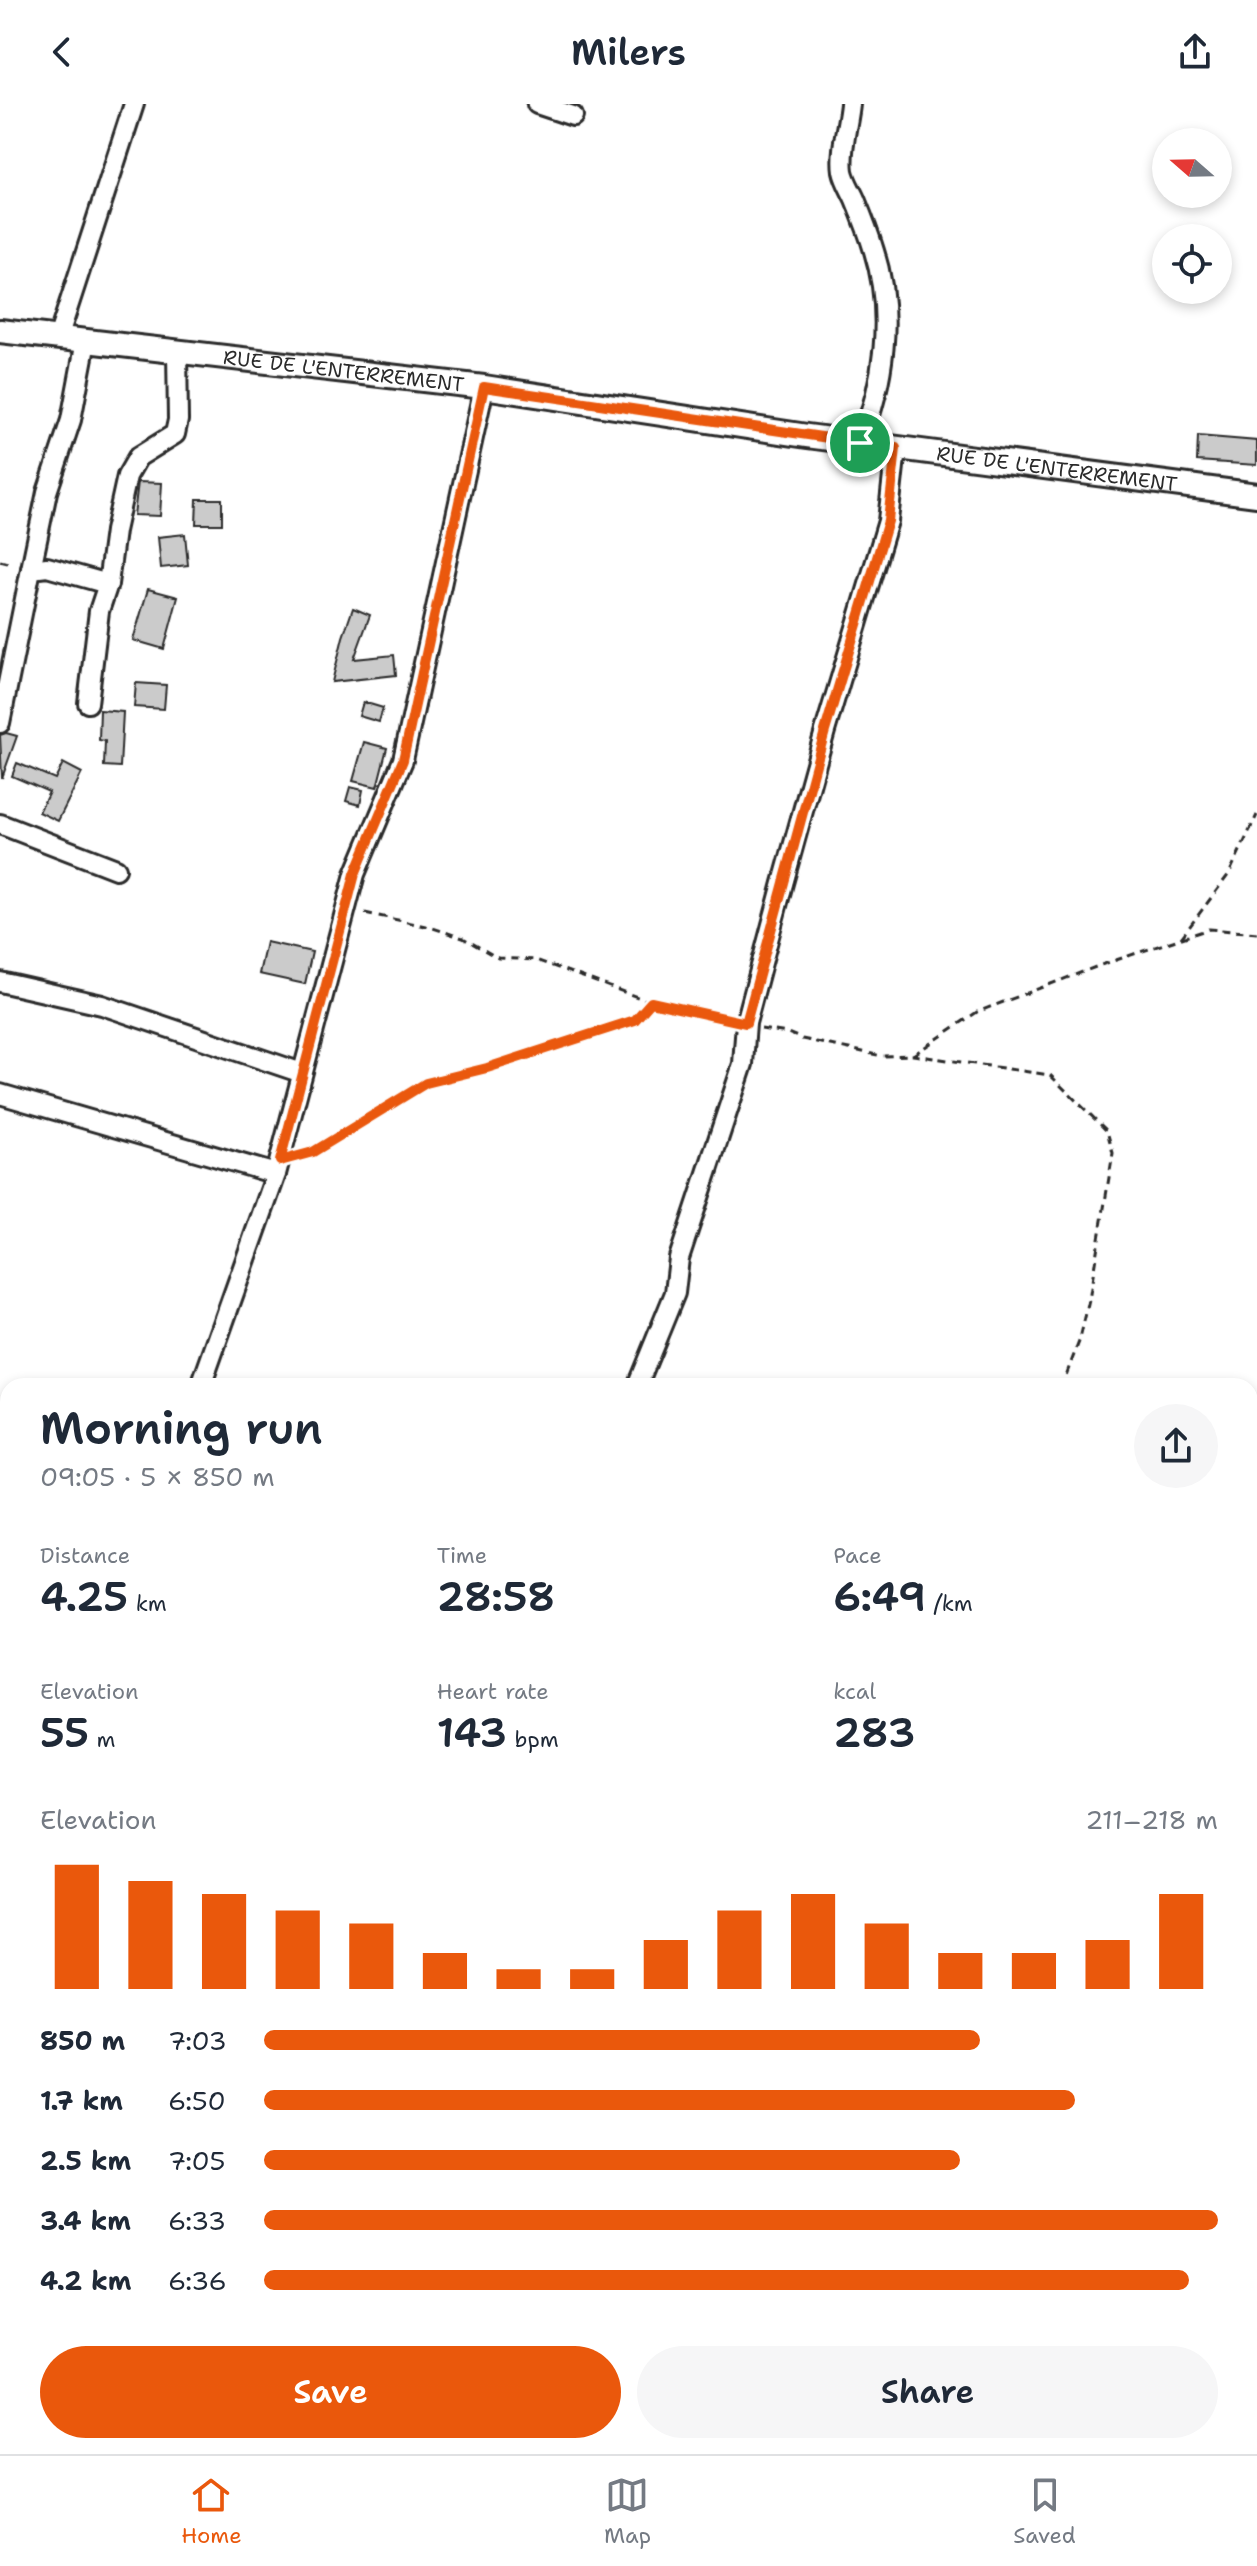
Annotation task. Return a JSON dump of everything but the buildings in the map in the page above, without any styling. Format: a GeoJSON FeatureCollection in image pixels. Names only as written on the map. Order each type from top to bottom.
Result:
{"type":"FeatureCollection","features":[{"type":"Feature","properties":{"kind":"street"},"geometry":{"type":"LineString","coordinates":[[58,338],[134,104]]}},
{"type":"Feature","properties":{"kind":"street"},"geometry":{"type":"LineString","coordinates":[[537,104],[573,116]]}},
{"type":"Feature","properties":{"kind":"street"},"geometry":{"type":"LineString","coordinates":[[850,104],[844,173],[875,254],[885,332],[878,388],[860,443]]}},
{"type":"Feature","properties":{"kind":"street","name":"RUE DE L'ENTERREMENT"},"geometry":{"type":"LineString","coordinates":[[0,331],[484,387],[860,443],[1257,495]]}},
{"type":"Feature","properties":{"kind":"street"},"geometry":{"type":"LineString","coordinates":[[0,723],[47,492],[74,408],[86,341]]}},
{"type":"Feature","properties":{"kind":"street"},"geometry":{"type":"LineString","coordinates":[[88,703],[99,611],[108,584],[127,476],[138,457],[175,434],[178,420],[177,351]]}},
{"type":"Feature","properties":{"kind":"street"},"geometry":{"type":"LineString","coordinates":[[204,1378],[278,1168],[355,874],[403,760],[484,387]]}},
{"type":"Feature","properties":{"kind":"street"},"geometry":{"type":"LineString","coordinates":[[640,1378],[675,1293],[679,1258],[743,1064],[746,1023],[825,731],[888,521],[896,448]]}},
{"type":"Feature","properties":{"kind":"street"},"geometry":{"type":"LineString","coordinates":[[31,569],[47,567],[108,584]]}},
{"type":"Feature","properties":{"kind":"street"},"geometry":{"type":"LineString","coordinates":[[0,824],[116,869]]}},
{"type":"Feature","properties":{"kind":"street"},"geometry":{"type":"LineString","coordinates":[[0,982],[102,1005],[302,1073]]}},
{"type":"Feature","properties":{"kind":"street"},"geometry":{"type":"LineString","coordinates":[[0,1094],[278,1168]]}},
{"type":"Feature","properties":{"kind":"path"},"geometry":{"type":"LineString","coordinates":[[1181,938],[1229,874],[1257,815]]}},
{"type":"Feature","properties":{"kind":"path"},"geometry":{"type":"LineString","coordinates":[[345,909],[430,927],[463,938],[498,958],[536,960],[651,1002],[746,1023],[763,1030],[788,1033],[802,1039],[882,1056],[913,1055],[1050,1075],[1107,1131],[1113,1153],[1089,1300],[1080,1339],[1065,1378]]}},
{"type":"Feature","properties":{"kind":"path"},"geometry":{"type":"LineString","coordinates":[[913,1055],[977,1012],[1101,965],[1209,929],[1257,933]]}},
{"type":"Feature","properties":{"kind":"path"},"geometry":{"type":"LineString","coordinates":[[278,1168],[313,1152],[426,1083],[487,1068],[635,1020],[651,1002]]}},
{"type":"Feature","properties":{"kind":"route"},"geometry":{"type":"LineString","coordinates":[[484,387],[860,443],[896,448],[888,521],[825,731],[746,1023],[651,1002],[635,1020],[487,1068],[426,1083],[313,1152],[280,1161],[355,874],[403,760],[427,661],[484,387]]}}]}
